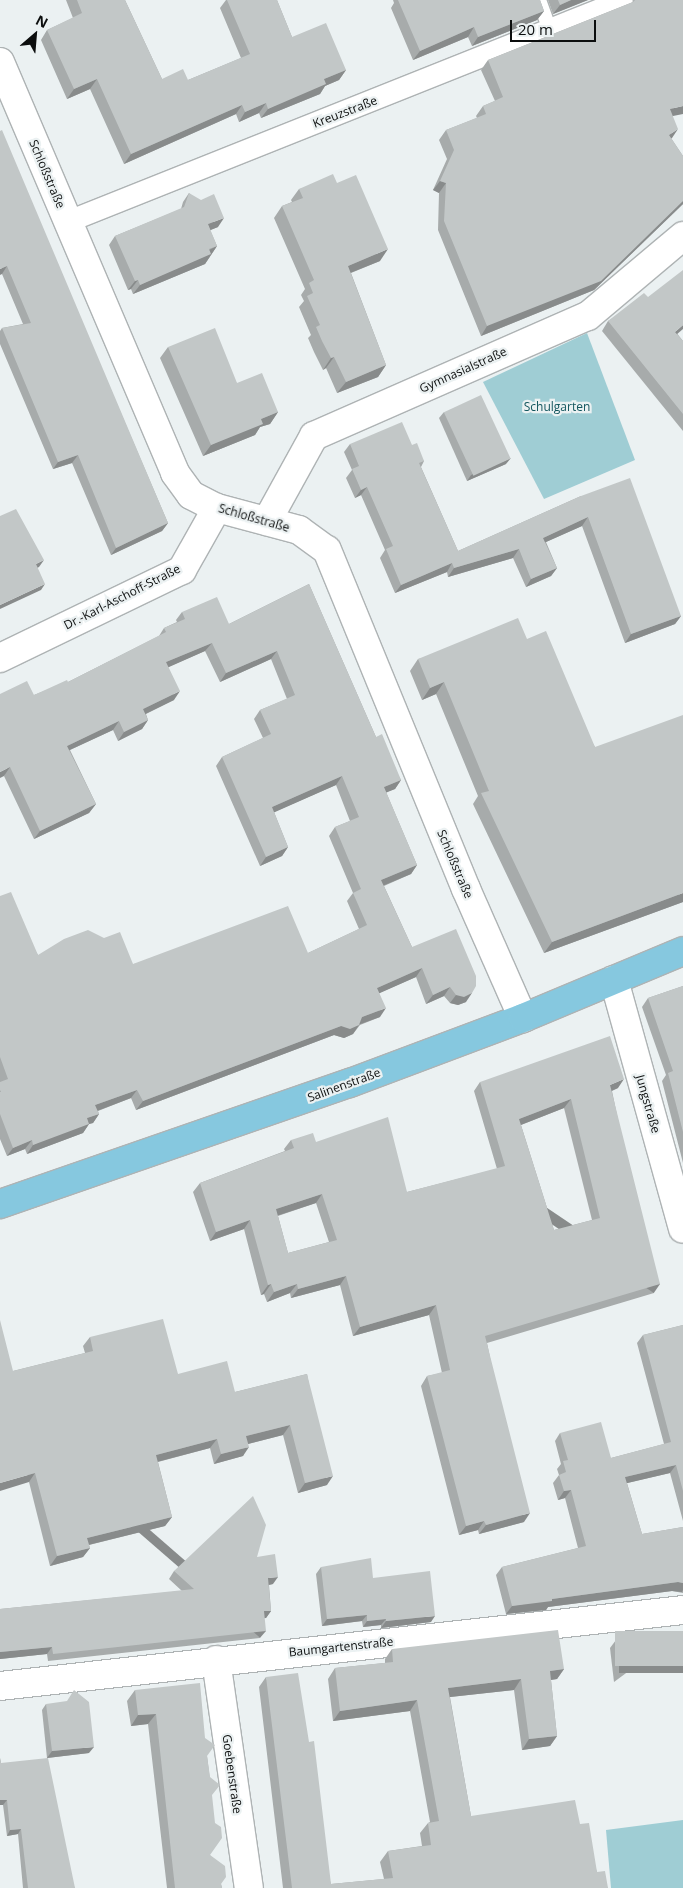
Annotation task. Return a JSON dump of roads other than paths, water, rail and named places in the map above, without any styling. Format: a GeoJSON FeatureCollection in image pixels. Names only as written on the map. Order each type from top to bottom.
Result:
{"type":"FeatureCollection","features":[{"type":"Feature","properties":{"kind":"main road","name":"Salinenstraße"},"geometry":{"type":"LineString","coordinates":[[0,1204],[350,1084],[523,1018],[683,951]]}},
{"type":"Feature","properties":{"kind":"street","name":"Kreuzstraße"},"geometry":{"type":"LineString","coordinates":[[68,221],[622,0]]}},
{"type":"Feature","properties":{"kind":"street","name":"Schloßstraße"},"geometry":{"type":"LineString","coordinates":[[2,71],[68,221],[174,473],[191,495],[217,508],[299,530],[327,550],[466,889],[523,1018]]}},
{"type":"Feature","properties":{"kind":"street","name":"Gymnasialstraße"},"geometry":{"type":"LineString","coordinates":[[267,521],[314,436],[588,316],[683,236]]}},
{"type":"Feature","properties":{"kind":"street","name":"Dr.-Karl-Aschoff-Straße"},"geometry":{"type":"LineString","coordinates":[[0,658],[182,570],[217,508]]}},
{"type":"Feature","properties":{"kind":"street","name":"Jungstraße"},"geometry":{"type":"LineString","coordinates":[[614,980],[683,1229]]}},
{"type":"Feature","properties":{"kind":"street","name":"Baumgartenstraße"},"geometry":{"type":"LineString","coordinates":[[0,1686],[216,1660],[683,1610]]}},
{"type":"Feature","properties":{"kind":"street","name":"Goebenstraße"},"geometry":{"type":"LineString","coordinates":[[216,1660],[249,1888]]}},
{"type":"Feature","properties":{"kind":"lane"},"geometry":{"type":"LineString","coordinates":[[539,0],[550,30]]}},
{"type":"Feature","properties":{"kind":"park label","name":"Schulgarten"},"geometry":{"type":"Point","coordinates":[557,407]}}]}
